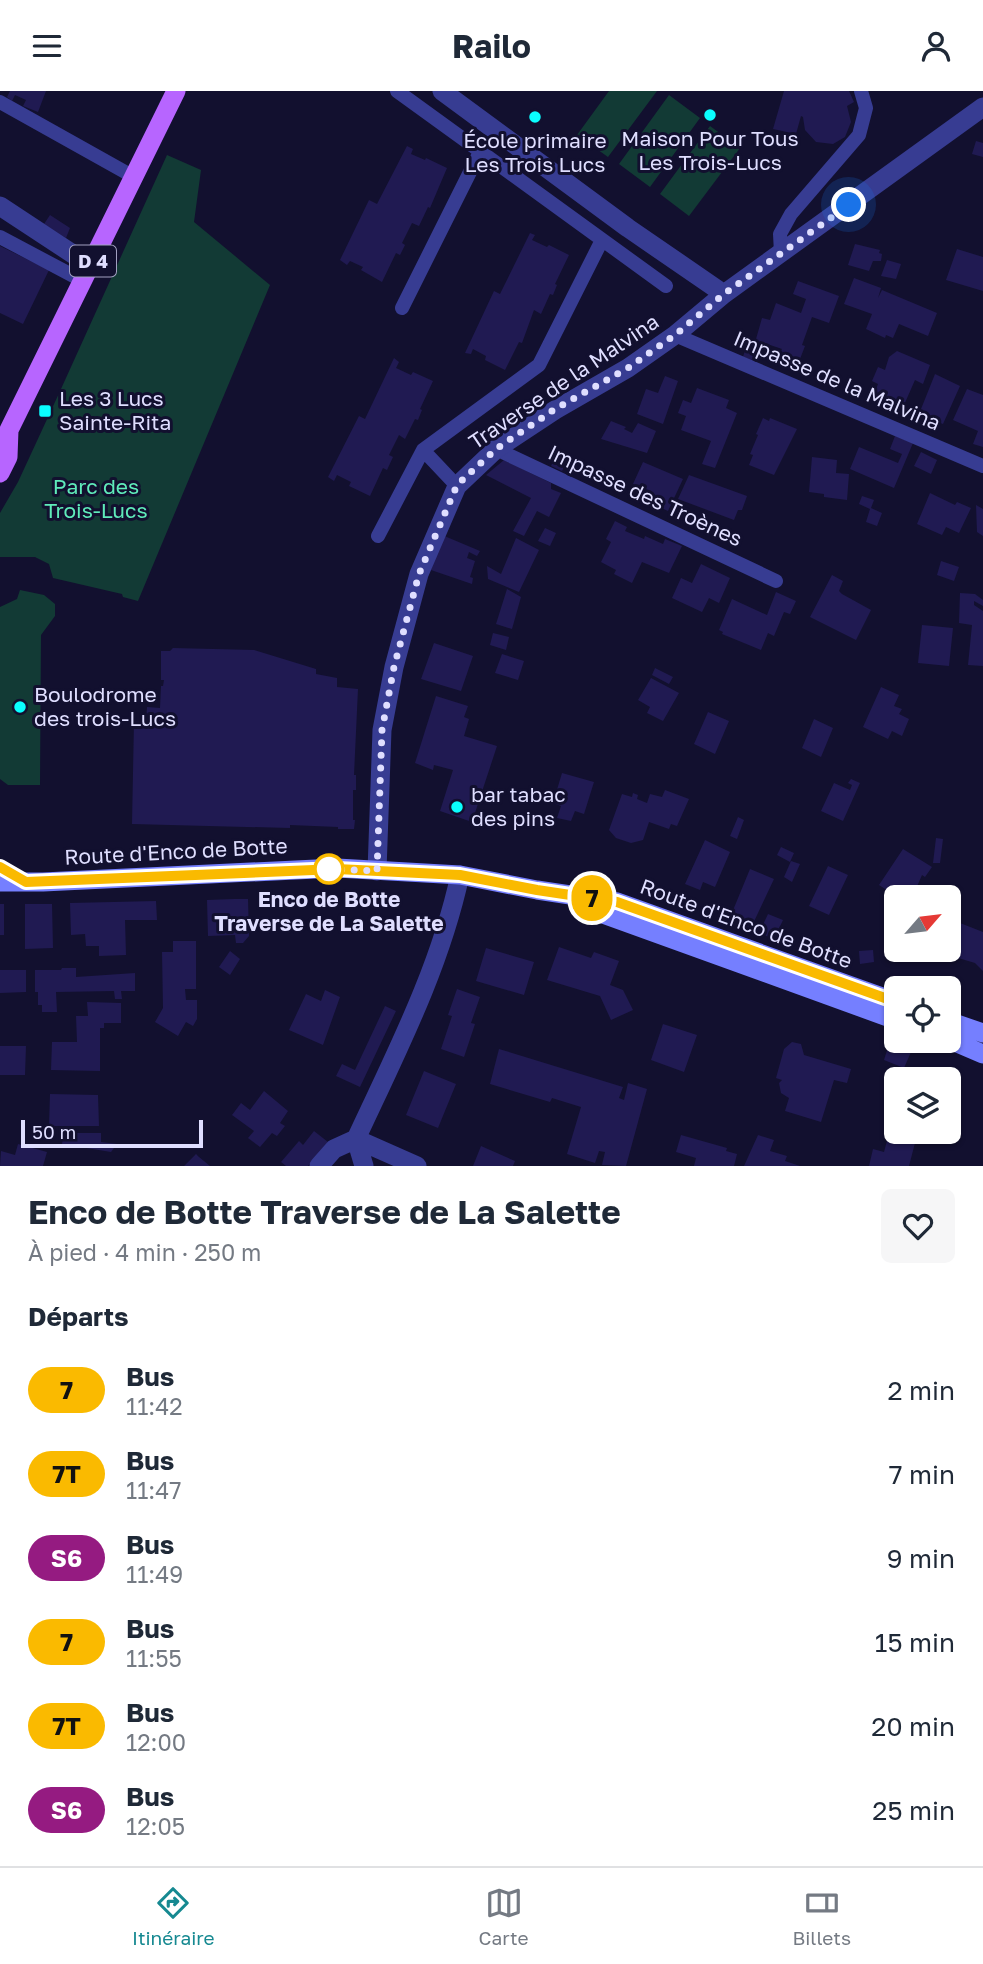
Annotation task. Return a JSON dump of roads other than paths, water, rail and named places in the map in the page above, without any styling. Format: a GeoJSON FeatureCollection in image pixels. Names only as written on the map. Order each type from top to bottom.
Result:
{"type":"FeatureCollection","features":[{"type":"Feature","properties":{"kind":"main road","name":"D 4"},"geometry":{"type":"LineString","coordinates":[[4,434],[87,274],[176,91]]}},
{"type":"Feature","properties":{"kind":"main road"},"geometry":{"type":"LineString","coordinates":[[0,473],[8,457],[4,434]]}},
{"type":"Feature","properties":{"kind":"main road"},"geometry":{"type":"LineString","coordinates":[[0,867],[26,882]]}},
{"type":"Feature","properties":{"kind":"main road","name":"Route d'Enco de Botte"},"geometry":{"type":"LineString","coordinates":[[0,882],[270,870],[337,869],[460,875],[617,902],[884,998]]}},
{"type":"Feature","properties":{"kind":"main road","name":"Route d'Enco de Botte"},"geometry":{"type":"LineString","coordinates":[[537,890],[884,1016]]}},
{"type":"Feature","properties":{"kind":"main road"},"geometry":{"type":"LineString","coordinates":[[961,1025],[983,1033]]}},
{"type":"Feature","properties":{"kind":"main road"},"geometry":{"type":"LineString","coordinates":[[961,1044],[983,1053]]}},
{"type":"Feature","properties":{"kind":"street"},"geometry":{"type":"LineString","coordinates":[[442,91],[628,228],[724,294]]}},
{"type":"Feature","properties":{"kind":"street","name":"Traverse de la Malvina"},"geometry":{"type":"LineString","coordinates":[[377,871],[382,730],[394,667],[419,574],[457,485],[496,449],[555,409],[628,368],[675,335],[724,294],[983,107]]}},
{"type":"Feature","properties":{"kind":"street"},"geometry":{"type":"LineString","coordinates":[[0,206],[87,274]]}},
{"type":"Feature","properties":{"kind":"street"},"geometry":{"type":"LineString","coordinates":[[318,1166],[334,1149],[356,1139],[422,996],[453,908],[460,875]]}},
{"type":"Feature","properties":{"kind":"street"},"geometry":{"type":"LineString","coordinates":[[356,1139],[365,1166]]}},
{"type":"Feature","properties":{"kind":"street"},"geometry":{"type":"LineString","coordinates":[[356,1139],[417,1166]]}},
{"type":"Feature","properties":{"kind":"lane"},"geometry":{"type":"LineString","coordinates":[[397,91],[666,286]]}},
{"type":"Feature","properties":{"kind":"lane"},"geometry":{"type":"LineString","coordinates":[[781,253],[780,234],[791,214],[859,135],[866,108],[863,92]]}},
{"type":"Feature","properties":{"kind":"lane"},"geometry":{"type":"LineString","coordinates":[[0,102],[134,177]]}},
{"type":"Feature","properties":{"kind":"lane"},"geometry":{"type":"LineString","coordinates":[[402,308],[480,152]]}},
{"type":"Feature","properties":{"kind":"lane"},"geometry":{"type":"LineString","coordinates":[[0,237],[87,274]]}},
{"type":"Feature","properties":{"kind":"lane"},"geometry":{"type":"LineString","coordinates":[[378,536],[423,450],[539,365],[602,240]]}},
{"type":"Feature","properties":{"kind":"lane","name":"Impasse de la Malvina"},"geometry":{"type":"LineString","coordinates":[[675,335],[983,466]]}},
{"type":"Feature","properties":{"kind":"lane","name":"Impasse des Troènes"},"geometry":{"type":"LineString","coordinates":[[496,449],[776,581]]}},
{"type":"Feature","properties":{"kind":"lane"},"geometry":{"type":"LineString","coordinates":[[423,450],[457,485]]}},
{"type":"Feature","properties":{"kind":"place","name":"Maison Pour Tous Les Trois-Lucs"},"geometry":{"type":"Point","coordinates":[710,115]}},
{"type":"Feature","properties":{"kind":"place","name":"École primaire Les Trois Lucs"},"geometry":{"type":"Point","coordinates":[535,117]}},
{"type":"Feature","properties":{"kind":"place","name":"Les 3 Lucs Sainte-Rita"},"geometry":{"type":"Point","coordinates":[45,411]}},
{"type":"Feature","properties":{"kind":"place","name":"Boulodrome des trois-Lucs"},"geometry":{"type":"Point","coordinates":[20,707]}},
{"type":"Feature","properties":{"kind":"place","name":"bar tabac des pins"},"geometry":{"type":"Point","coordinates":[457,807]}},
{"type":"Feature","properties":{"kind":"place","name":"Enco de Botte Traverse de La Salette"},"geometry":{"type":"Point","coordinates":[329,869]}},
{"type":"Feature","properties":{"kind":"park label","name":"Parc des Trois-Lucs"},"geometry":{"type":"Point","coordinates":[96,499]}}]}
